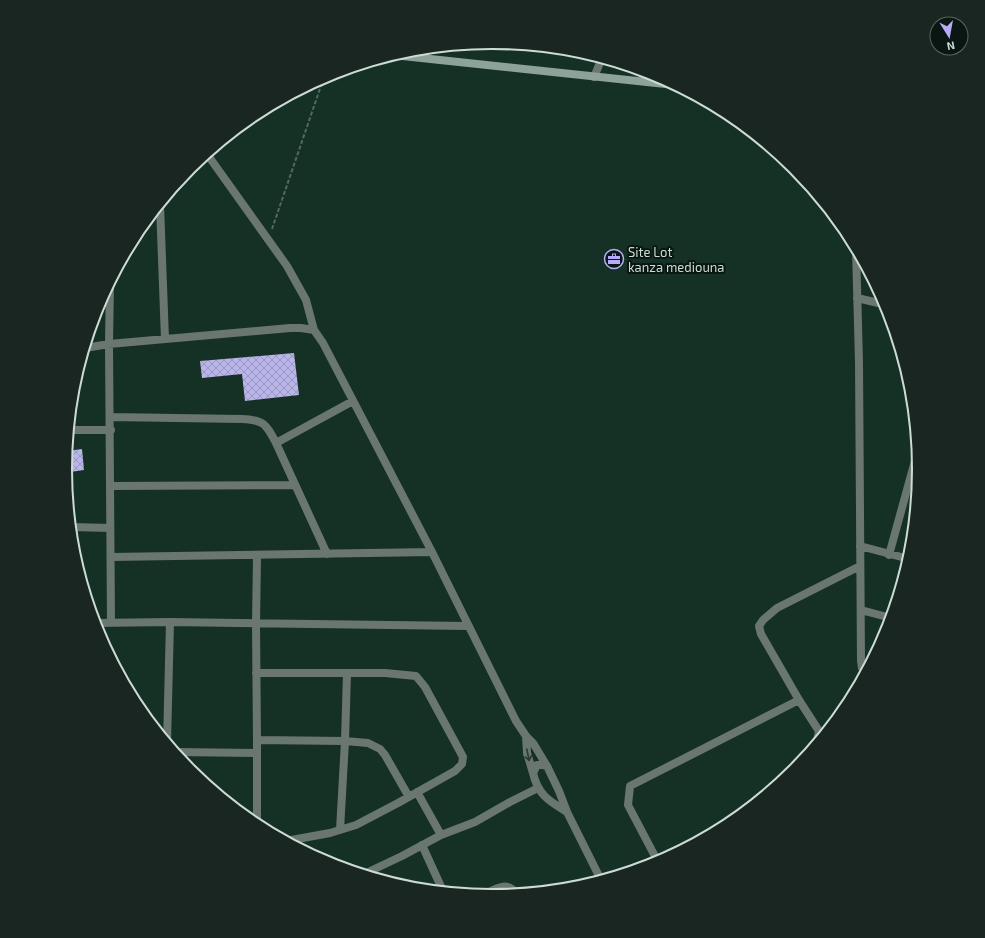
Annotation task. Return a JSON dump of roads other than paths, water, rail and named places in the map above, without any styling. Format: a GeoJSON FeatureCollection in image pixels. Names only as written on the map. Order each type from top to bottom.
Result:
{"type":"FeatureCollection","features":[{"type":"Feature","properties":{"kind":"street"},"geometry":{"type":"LineString","coordinates":[[411,57],[658,83]]}},
{"type":"Feature","properties":{"kind":"street"},"geometry":{"type":"LineString","coordinates":[[594,77],[600,63]]}},
{"type":"Feature","properties":{"kind":"street"},"geometry":{"type":"LineString","coordinates":[[210,159],[291,273],[306,300],[314,330],[323,343],[432,552],[516,721],[526,736],[533,743],[547,766],[567,812],[599,876]]}},
{"type":"Feature","properties":{"kind":"street"},"geometry":{"type":"LineString","coordinates":[[160,212],[165,339]]}},
{"type":"Feature","properties":{"kind":"street"},"geometry":{"type":"LineString","coordinates":[[856,259],[859,370],[860,610],[862,668]]}},
{"type":"Feature","properties":{"kind":"street"},"geometry":{"type":"LineString","coordinates":[[110,296],[111,623]]}},
{"type":"Feature","properties":{"kind":"street"},"geometry":{"type":"LineString","coordinates":[[857,298],[879,303]]}},
{"type":"Feature","properties":{"kind":"street"},"geometry":{"type":"LineString","coordinates":[[91,347],[109,344],[290,328],[314,330]]}},
{"type":"Feature","properties":{"kind":"street"},"geometry":{"type":"LineString","coordinates":[[276,443],[353,401]]}},
{"type":"Feature","properties":{"kind":"street"},"geometry":{"type":"LineString","coordinates":[[110,417],[256,420],[265,426],[276,443],[327,554]]}},
{"type":"Feature","properties":{"kind":"street"},"geometry":{"type":"LineString","coordinates":[[74,430],[110,430]]}},
{"type":"Feature","properties":{"kind":"street"},"geometry":{"type":"LineString","coordinates":[[890,554],[912,472]]}},
{"type":"Feature","properties":{"kind":"street"},"geometry":{"type":"LineString","coordinates":[[110,486],[294,485]]}},
{"type":"Feature","properties":{"kind":"street"},"geometry":{"type":"LineString","coordinates":[[77,527],[110,528]]}},
{"type":"Feature","properties":{"kind":"street"},"geometry":{"type":"LineString","coordinates":[[860,546],[903,557]]}},
{"type":"Feature","properties":{"kind":"street"},"geometry":{"type":"LineString","coordinates":[[111,557],[257,556],[432,552]]}},
{"type":"Feature","properties":{"kind":"street"},"geometry":{"type":"LineString","coordinates":[[257,556],[257,817]]}},
{"type":"Feature","properties":{"kind":"street"},"geometry":{"type":"LineString","coordinates":[[819,734],[819,731],[799,700],[761,634],[760,626],[763,620],[777,608],[860,566]]}},
{"type":"Feature","properties":{"kind":"street"},"geometry":{"type":"LineString","coordinates":[[860,610],[886,617]]}},
{"type":"Feature","properties":{"kind":"street"},"geometry":{"type":"LineString","coordinates":[[102,623],[170,622],[468,626]]}},
{"type":"Feature","properties":{"kind":"street"},"geometry":{"type":"LineString","coordinates":[[167,735],[170,622]]}},
{"type":"Feature","properties":{"kind":"street"},"geometry":{"type":"LineString","coordinates":[[256,673],[414,675],[420,679],[425,686],[462,754],[463,760],[455,771],[364,821],[340,830],[295,840]]}},
{"type":"Feature","properties":{"kind":"street"},"geometry":{"type":"LineString","coordinates":[[340,830],[347,673]]}},
{"type":"Feature","properties":{"kind":"street"},"geometry":{"type":"LineString","coordinates":[[655,856],[628,805],[630,786],[799,700]]}},
{"type":"Feature","properties":{"kind":"street"},"geometry":{"type":"LineString","coordinates":[[526,736],[527,753],[538,788],[546,799],[567,812]]}},
{"type":"Feature","properties":{"kind":"street"},"geometry":{"type":"LineString","coordinates":[[257,740],[345,741],[368,744],[380,749],[409,797]]}},
{"type":"Feature","properties":{"kind":"street"},"geometry":{"type":"LineString","coordinates":[[183,752],[257,753]]}},
{"type":"Feature","properties":{"kind":"street"},"geometry":{"type":"LineString","coordinates":[[533,773],[537,765],[547,766]]}},
{"type":"Feature","properties":{"kind":"street"},"geometry":{"type":"LineString","coordinates":[[370,871],[440,835],[475,822],[538,788]]}},
{"type":"Feature","properties":{"kind":"street"},"geometry":{"type":"LineString","coordinates":[[546,799],[552,800],[559,794],[559,791]]}},
{"type":"Feature","properties":{"kind":"street"},"geometry":{"type":"LineString","coordinates":[[417,792],[440,835]]}},
{"type":"Feature","properties":{"kind":"street"},"geometry":{"type":"LineString","coordinates":[[422,845],[440,885]]}},
{"type":"Feature","properties":{"kind":"street"},"geometry":{"type":"LineString","coordinates":[[495,889],[506,886],[512,888]]}},
{"type":"Feature","properties":{"kind":"place","name":"Site Lot kanza mediouna"},"geometry":{"type":"Point","coordinates":[614,259]}}]}
